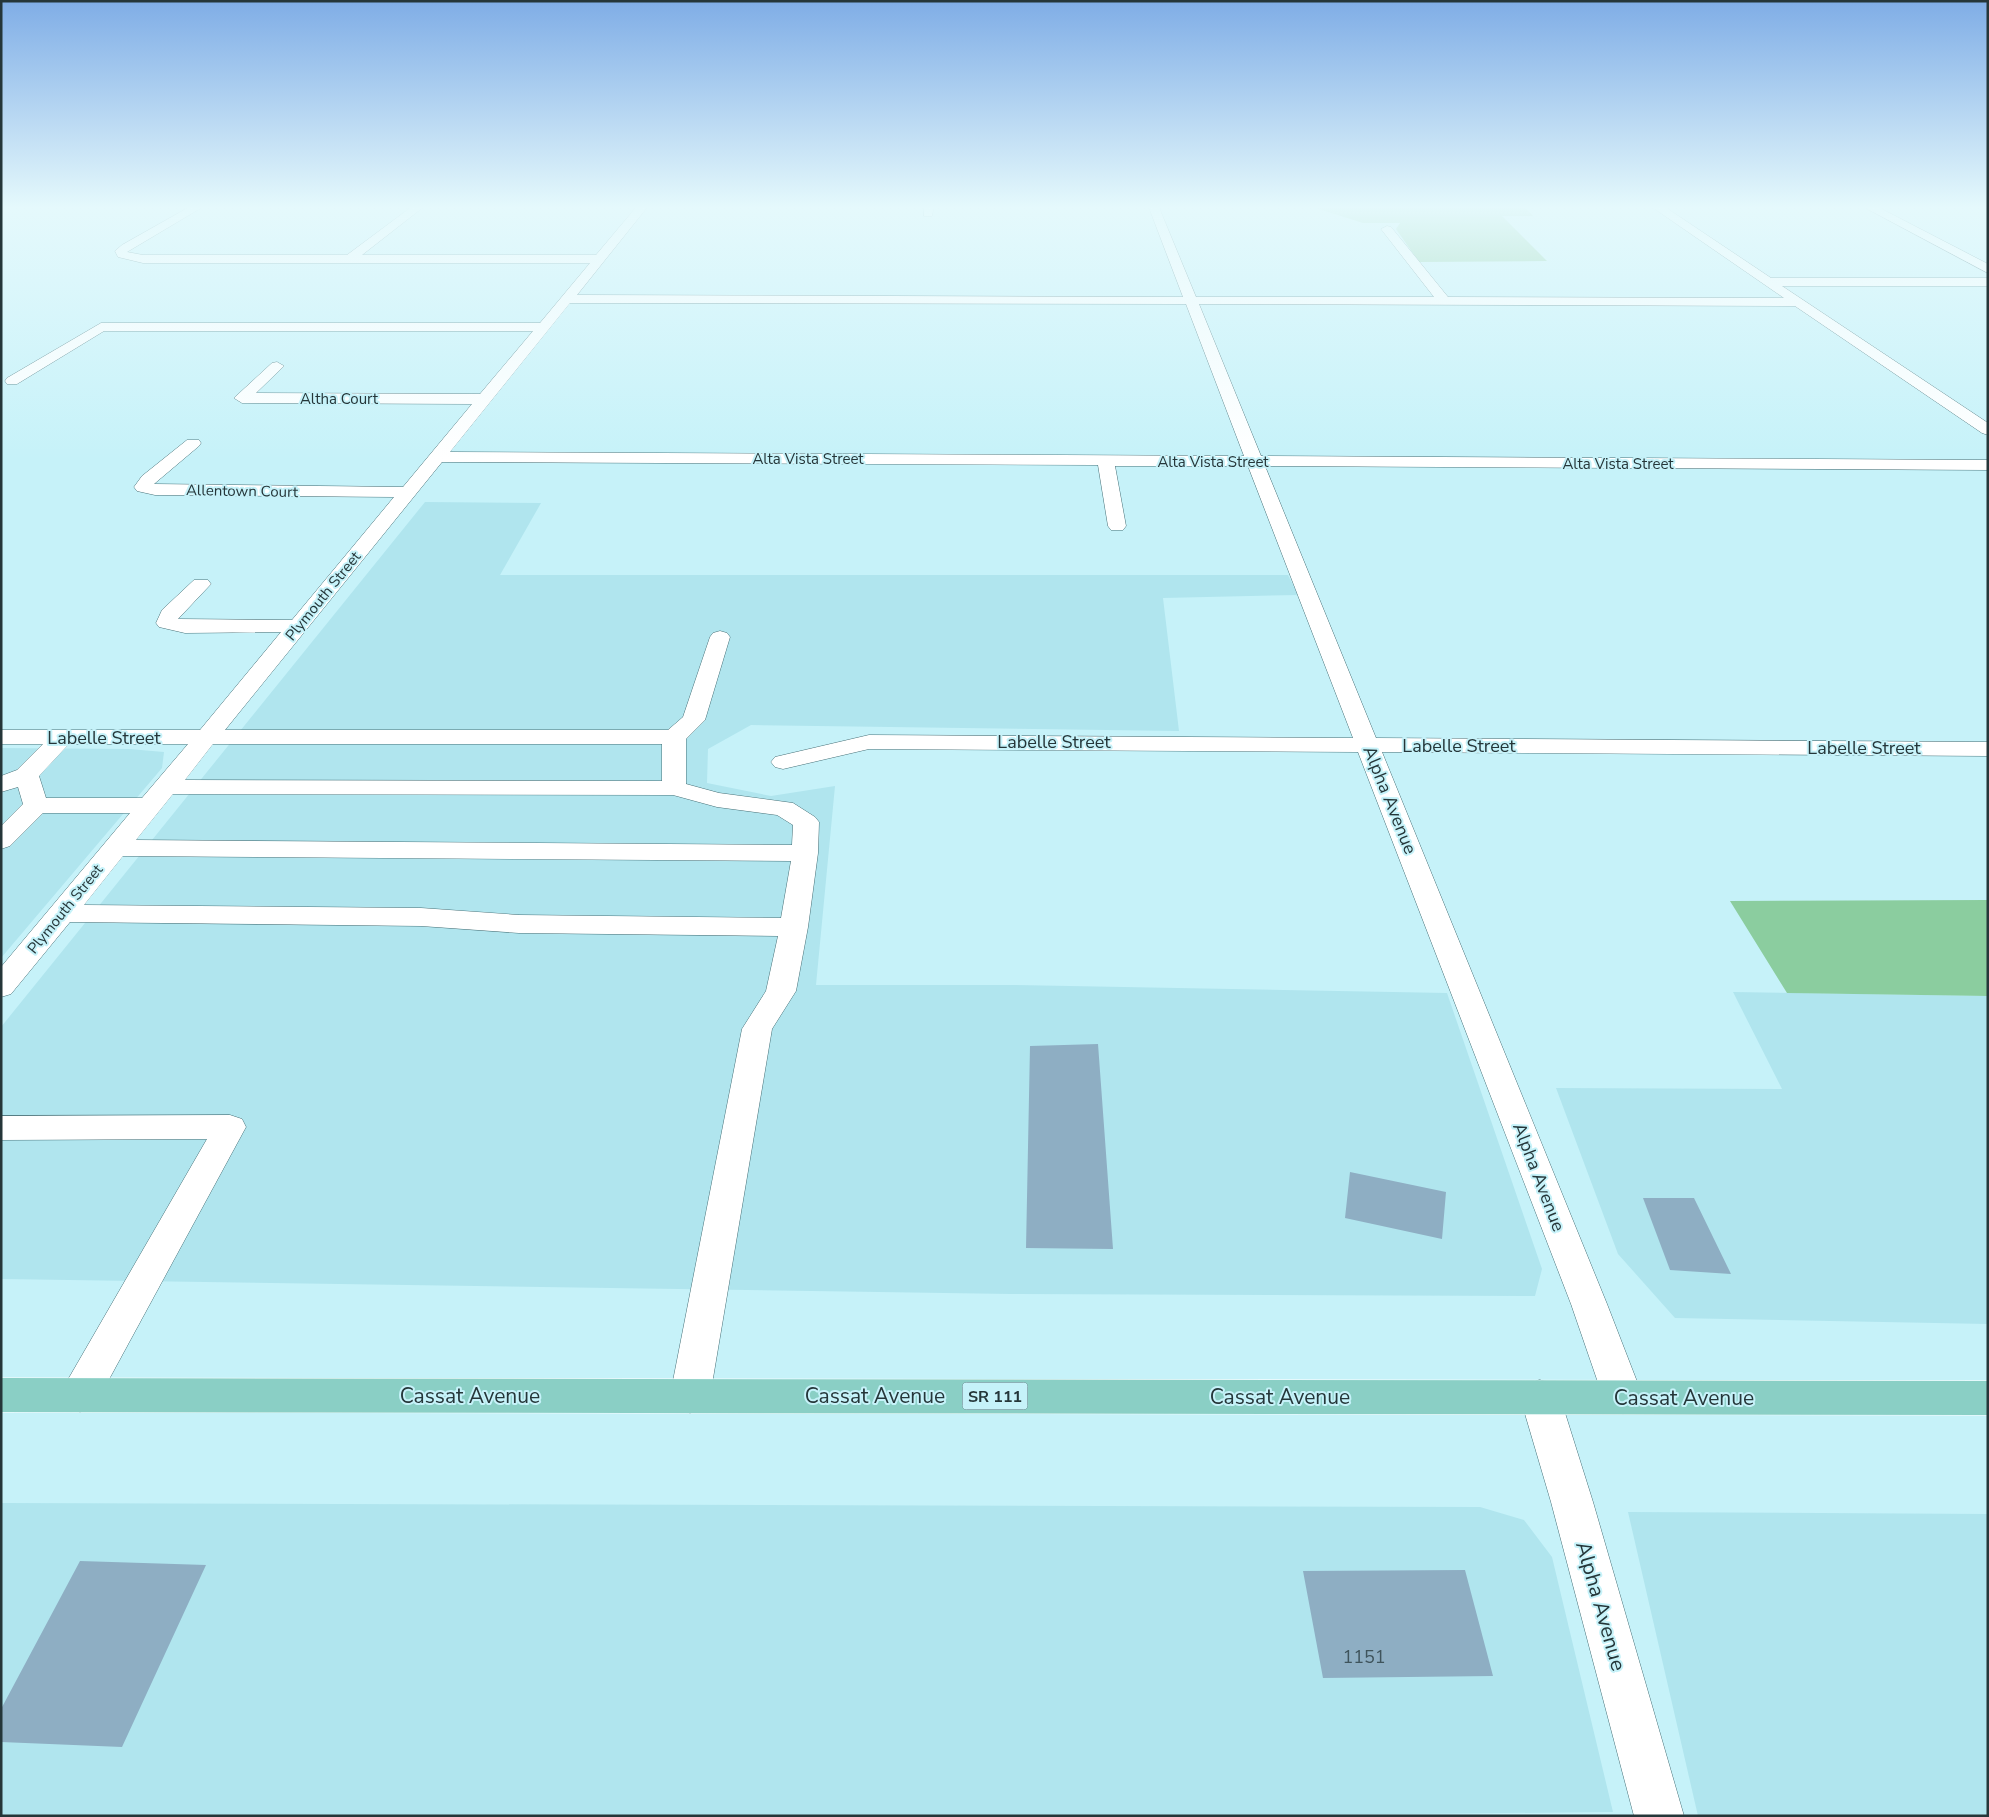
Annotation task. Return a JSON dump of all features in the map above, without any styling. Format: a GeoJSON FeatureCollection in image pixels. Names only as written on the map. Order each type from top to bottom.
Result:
{"type":"FeatureCollection","features":[{"type":"Feature","properties":{"kind":"main road","name":"Cassat Avenue"},"geometry":{"type":"LineString","coordinates":[[1,1395],[1988,1398]]}},
{"type":"Feature","properties":{"kind":"street","name":"Plymouth Street"},"geometry":{"type":"LineString","coordinates":[[1,987],[438,457],[573,290]]}},
{"type":"Feature","properties":{"kind":"street","name":"Alpha Avenue"},"geometry":{"type":"LineString","coordinates":[[1188,290],[1585,1294],[1623,1397]]}},
{"type":"Feature","properties":{"kind":"street"},"geometry":{"type":"LineString","coordinates":[[1434,290],[1444,302]]}},
{"type":"Feature","properties":{"kind":"street"},"geometry":{"type":"LineString","coordinates":[[1780,290],[1988,430]]}},
{"type":"Feature","properties":{"kind":"street"},"geometry":{"type":"LineString","coordinates":[[565,299],[1798,302]]}},
{"type":"Feature","properties":{"kind":"street"},"geometry":{"type":"LineString","coordinates":[[12,381],[101,327],[542,327]]}},
{"type":"Feature","properties":{"kind":"street","name":"Altha Court"},"geometry":{"type":"LineString","coordinates":[[277,366],[242,398],[483,399]]}},
{"type":"Feature","properties":{"kind":"street","name":"Allentown Court"},"geometry":{"type":"LineString","coordinates":[[192,443],[148,480],[143,487],[155,490],[408,492]]}},
{"type":"Feature","properties":{"kind":"street","name":"Alta Vista Street"},"geometry":{"type":"LineString","coordinates":[[438,457],[1988,466]]}},
{"type":"Feature","properties":{"kind":"street"},"geometry":{"type":"LineString","coordinates":[[1106,461],[1117,526]]}},
{"type":"Feature","properties":{"kind":"street"},"geometry":{"type":"LineString","coordinates":[[201,584],[169,614],[166,623],[185,627],[298,626]]}},
{"type":"Feature","properties":{"kind":"street"},"geometry":{"type":"LineString","coordinates":[[674,788],[674,737],[694,720],[720,637]]}},
{"type":"Feature","properties":{"kind":"street","name":"Labelle Street"},"geometry":{"type":"LineString","coordinates":[[1,737],[674,737]]}},
{"type":"Feature","properties":{"kind":"street"},"geometry":{"type":"LineString","coordinates":[[1,786],[26,776],[62,738]]}},
{"type":"Feature","properties":{"kind":"street","name":"Labelle Street"},"geometry":{"type":"LineString","coordinates":[[783,762],[869,742],[1988,748]]}},
{"type":"Feature","properties":{"kind":"street"},"geometry":{"type":"LineString","coordinates":[[26,776],[36,805]]}},
{"type":"Feature","properties":{"kind":"street"},"geometry":{"type":"LineString","coordinates":[[166,787],[674,788],[718,800],[784,808],[806,822],[805,853],[794,927],[781,991],[757,1029],[690,1396]]}},
{"type":"Feature","properties":{"kind":"street"},"geometry":{"type":"LineString","coordinates":[[1,841],[36,805],[150,806]]}},
{"type":"Feature","properties":{"kind":"street"},"geometry":{"type":"LineString","coordinates":[[116,848],[805,853]]}},
{"type":"Feature","properties":{"kind":"street"},"geometry":{"type":"LineString","coordinates":[[63,912],[421,917],[519,924],[794,927]]}},
{"type":"Feature","properties":{"kind":"street"},"geometry":{"type":"LineString","coordinates":[[1,1128],[230,1127],[80,1395]]}},
{"type":"Feature","properties":{"kind":"street","name":"Alpha Avenue"},"geometry":{"type":"LineString","coordinates":[[1540,1397],[1572,1502],[1659,1816]]}},
{"type":"Feature","properties":{"kind":"shaded area"},"geometry":{"type":"Polygon","coordinates":[[[425,502],[541,503],[500,575],[1288,575],[1298,595],[1163,598],[1179,731],[751,725],[708,749],[707,783],[771,796],[835,786],[816,985],[1015,985],[1447,993],[1542,1269],[1535,1296],[1011,1294],[1,1279],[1,1027],[425,502]]]}},
{"type":"Feature","properties":{"kind":"shaded area"},"geometry":{"type":"Polygon","coordinates":[[[1,748],[129,749],[164,752],[162,768],[1,958],[1,748]]]}},
{"type":"Feature","properties":{"kind":"shaded area"},"geometry":{"type":"Polygon","coordinates":[[[1733,992],[1988,996],[1988,1324],[1675,1318],[1618,1254],[1556,1088],[1782,1089],[1733,992]]]}},
{"type":"Feature","properties":{"kind":"shaded area"},"geometry":{"type":"Polygon","coordinates":[[[1,1503],[1480,1507],[1524,1520],[1552,1557],[1613,1812],[1211,1816],[1,1816],[1,1503]]]}},
{"type":"Feature","properties":{"kind":"shaded area"},"geometry":{"type":"Polygon","coordinates":[[[1628,1512],[1988,1514],[1988,1816],[1698,1816],[1628,1512]]]}},
{"type":"Feature","properties":{"kind":"green space"},"geometry":{"type":"Polygon","coordinates":[[[1988,900],[1988,996],[1787,993],[1730,901],[1988,900]]]}},
{"type":"Feature","properties":{"kind":"building"},"geometry":{"type":"Polygon","coordinates":[[[1098,1044],[1113,1249],[1026,1248],[1030,1046],[1098,1044]]]}},
{"type":"Feature","properties":{"kind":"building"},"geometry":{"type":"Polygon","coordinates":[[[1350,1172],[1446,1192],[1442,1239],[1345,1218],[1350,1172]]]}},
{"type":"Feature","properties":{"kind":"building"},"geometry":{"type":"Polygon","coordinates":[[[1643,1198],[1694,1198],[1731,1274],[1670,1270],[1643,1198]]]}},
{"type":"Feature","properties":{"kind":"building"},"geometry":{"type":"Polygon","coordinates":[[[80,1561],[206,1565],[122,1747],[1,1742],[1,1709],[80,1561]]]}},
{"type":"Feature","properties":{"kind":"building"},"geometry":{"type":"Polygon","coordinates":[[[1465,1570],[1493,1676],[1323,1678],[1303,1571],[1465,1570]]]}}]}
